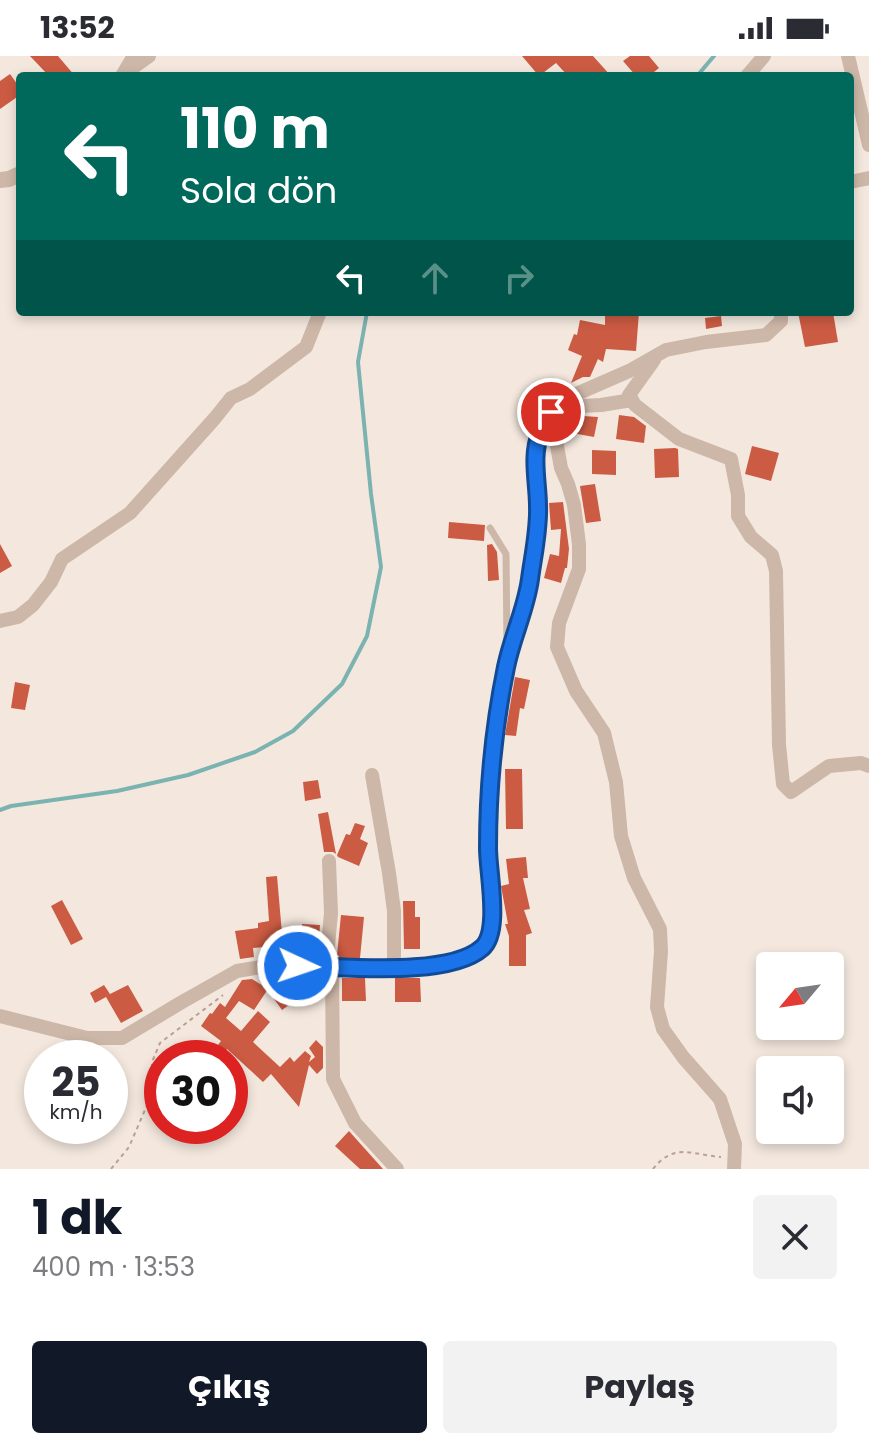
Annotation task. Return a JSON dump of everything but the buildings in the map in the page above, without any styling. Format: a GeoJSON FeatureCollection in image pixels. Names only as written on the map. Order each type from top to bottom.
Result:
{"type":"FeatureCollection","features":[{"type":"Feature","properties":{"kind":"street"},"geometry":{"type":"LineString","coordinates":[[128,68],[149,56]]}},
{"type":"Feature","properties":{"kind":"street"},"geometry":{"type":"LineString","coordinates":[[750,72],[764,56]]}},
{"type":"Feature","properties":{"kind":"street"},"geometry":{"type":"LineString","coordinates":[[854,81],[869,145]]}},
{"type":"Feature","properties":{"kind":"street"},"geometry":{"type":"LineString","coordinates":[[0,621],[18,617],[33,605],[51,582],[62,559],[130,513],[231,398],[250,389],[306,347],[318,316]]}},
{"type":"Feature","properties":{"kind":"street"},"geometry":{"type":"LineString","coordinates":[[0,1016],[87,1038],[122,1038],[237,971],[273,965],[420,968],[464,958],[479,951],[489,941],[493,920],[488,851],[489,787],[507,664],[529,583],[539,509],[535,472],[539,436],[551,412],[565,399],[629,371],[666,350],[766,335],[781,321],[781,316]]}},
{"type":"Feature","properties":{"kind":"street"},"geometry":{"type":"LineString","coordinates":[[656,356],[629,395],[635,405],[679,439],[731,459],[738,495],[738,516],[751,537],[772,555],[776,571],[779,745],[783,784],[791,792],[829,766],[861,763],[869,766]]}},
{"type":"Feature","properties":{"kind":"street"},"geometry":{"type":"LineString","coordinates":[[632,400],[581,406],[569,410],[561,419],[557,446],[574,505],[579,569],[559,623],[557,647],[576,691],[604,733],[616,782],[621,836],[634,878],[660,929],[657,1007],[663,1029],[720,1099],[735,1144],[735,1164]]}},
{"type":"Feature","properties":{"kind":"street"},"geometry":{"type":"LineString","coordinates":[[372,775],[394,911],[394,968]]}},
{"type":"Feature","properties":{"kind":"street"},"geometry":{"type":"LineString","coordinates":[[329,861],[333,1079],[355,1123],[397,1169]]}},
{"type":"Feature","properties":{"kind":"lane"},"geometry":{"type":"LineString","coordinates":[[490,528],[506,554],[507,664]]}},
{"type":"Feature","properties":{"kind":"path"},"geometry":{"type":"LineString","coordinates":[[111,1169],[129,1147],[151,1096],[152,1062],[160,1043],[231,989],[237,971]]}},
{"type":"Feature","properties":{"kind":"path"},"geometry":{"type":"LineString","coordinates":[[653,1169],[669,1154],[683,1151],[735,1164]]}},
{"type":"Feature","properties":{"kind":"waterway"},"geometry":{"type":"LineString","coordinates":[[700,72],[714,56]]}},
{"type":"Feature","properties":{"kind":"waterway"},"geometry":{"type":"LineString","coordinates":[[0,810],[117,791],[188,775],[255,752],[293,731],[342,684],[367,636],[381,567],[358,362],[366,316]]}},
{"type":"Feature","properties":{"kind":"route"},"geometry":{"type":"LineString","coordinates":[[298,966],[420,968],[464,958],[479,951],[489,941],[493,920],[488,851],[489,787],[507,664],[529,583],[539,509],[535,472],[539,436],[551,412]]}}]}
